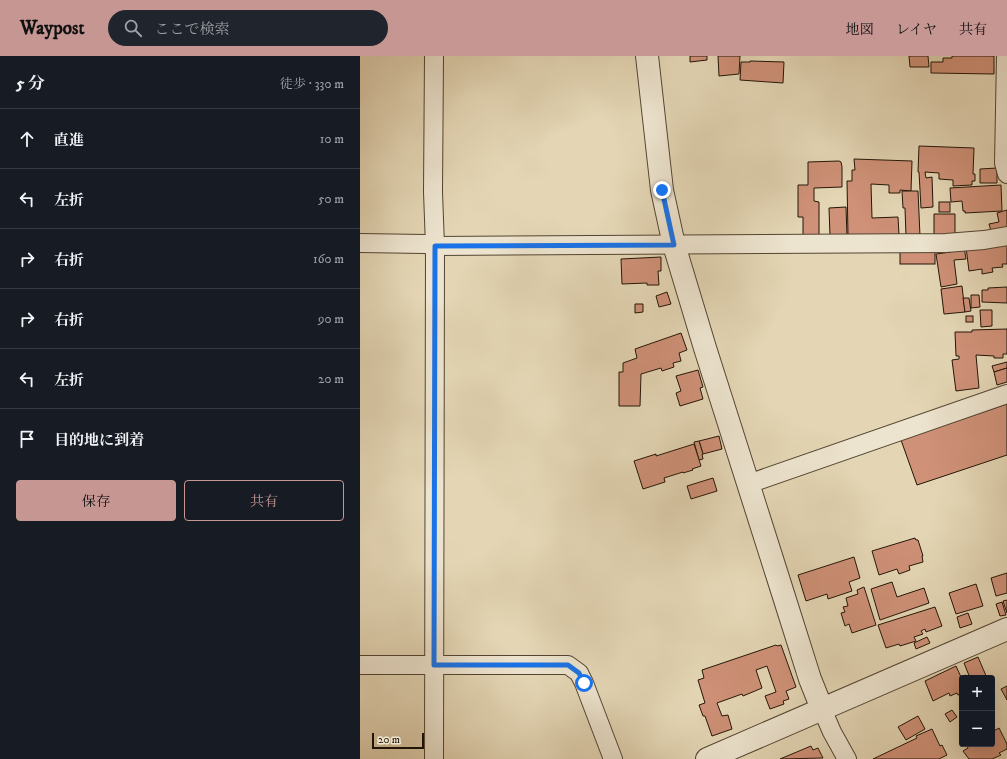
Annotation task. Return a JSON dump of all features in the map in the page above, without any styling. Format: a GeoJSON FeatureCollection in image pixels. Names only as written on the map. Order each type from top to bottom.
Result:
{"type":"FeatureCollection","features":[{"type":"Feature","properties":{"kind":"street"},"geometry":{"type":"LineString","coordinates":[[434,56],[434,759]]}},
{"type":"Feature","properties":{"kind":"street"},"geometry":{"type":"LineString","coordinates":[[647,56],[662,190],[674,245],[810,679],[832,732],[847,759]]}},
{"type":"Feature","properties":{"kind":"street"},"geometry":{"type":"LineString","coordinates":[[1006,56],[1004,162],[1007,174]]}},
{"type":"Feature","properties":{"kind":"street"},"geometry":{"type":"LineString","coordinates":[[360,244],[425,244],[435,246],[946,243],[984,240],[1007,236]]}},
{"type":"Feature","properties":{"kind":"street"},"geometry":{"type":"LineString","coordinates":[[748,484],[1007,394]]}},
{"type":"Feature","properties":{"kind":"street"},"geometry":{"type":"LineString","coordinates":[[707,759],[1007,629]]}},
{"type":"Feature","properties":{"kind":"street"},"geometry":{"type":"LineString","coordinates":[[360,665],[568,665],[579,673],[584,683],[613,759]]}},
{"type":"Feature","properties":{"kind":"building"},"geometry":{"type":"Polygon","coordinates":[[[690,56],[707,56],[707,60],[690,62],[690,56]]]}},
{"type":"Feature","properties":{"kind":"building"},"geometry":{"type":"Polygon","coordinates":[[[718,56],[740,56],[739,74],[719,76],[718,56]]]}},
{"type":"Feature","properties":{"kind":"building"},"geometry":{"type":"Polygon","coordinates":[[[909,56],[928,56],[929,67],[910,67],[909,56]]]}},
{"type":"Feature","properties":{"kind":"building"},"geometry":{"type":"Polygon","coordinates":[[[952,56],[994,56],[994,74],[931,73],[931,62],[943,62],[943,58],[952,58],[952,56]]]}},
{"type":"Feature","properties":{"kind":"building"},"geometry":{"type":"Polygon","coordinates":[[[741,62],[784,62],[783,83],[740,80],[741,62]]]}},
{"type":"Feature","properties":{"kind":"building"},"geometry":{"type":"Polygon","coordinates":[[[919,146],[974,148],[973,174],[975,174],[975,181],[972,181],[972,185],[953,186],[953,180],[939,179],[939,173],[925,172],[926,178],[932,177],[933,207],[921,208],[918,172],[919,146]]]}},
{"type":"Feature","properties":{"kind":"building"},"geometry":{"type":"Polygon","coordinates":[[[854,159],[912,161],[911,191],[900,190],[900,193],[889,193],[889,185],[871,184],[872,218],[898,217],[899,235],[848,236],[847,181],[852,181],[852,170],[855,170],[854,159]]]}},
{"type":"Feature","properties":{"kind":"building"},"geometry":{"type":"Polygon","coordinates":[[[808,162],[841,162],[842,167],[842,187],[814,188],[814,201],[819,202],[819,236],[803,236],[803,217],[798,217],[798,185],[808,185],[808,162]]]}},
{"type":"Feature","properties":{"kind":"building"},"geometry":{"type":"Polygon","coordinates":[[[997,168],[997,183],[980,183],[980,169],[997,168]]]}},
{"type":"Feature","properties":{"kind":"building"},"geometry":{"type":"Polygon","coordinates":[[[1001,185],[1002,211],[965,213],[965,211],[963,211],[962,201],[951,202],[950,188],[1001,185]]]}},
{"type":"Feature","properties":{"kind":"building"},"geometry":{"type":"Polygon","coordinates":[[[902,191],[918,191],[920,236],[906,236],[905,208],[903,208],[902,191]]]}},
{"type":"Feature","properties":{"kind":"building"},"geometry":{"type":"Polygon","coordinates":[[[939,202],[950,202],[950,212],[939,212],[939,202]]]}},
{"type":"Feature","properties":{"kind":"building"},"geometry":{"type":"Polygon","coordinates":[[[846,207],[847,236],[830,236],[829,208],[846,207]]]}},
{"type":"Feature","properties":{"kind":"building"},"geometry":{"type":"Polygon","coordinates":[[[1007,210],[1007,228],[991,231],[989,224],[999,222],[997,213],[1007,210]]]}},
{"type":"Feature","properties":{"kind":"building"},"geometry":{"type":"Polygon","coordinates":[[[934,214],[955,214],[955,234],[934,235],[934,214]]]}},
{"type":"Feature","properties":{"kind":"building"},"geometry":{"type":"Polygon","coordinates":[[[1007,242],[1007,264],[1002,264],[1003,267],[992,268],[993,272],[982,274],[982,269],[969,271],[966,247],[1007,242]]]}},
{"type":"Feature","properties":{"kind":"building"},"geometry":{"type":"Polygon","coordinates":[[[964,247],[966,259],[954,260],[957,284],[941,287],[936,254],[951,252],[951,249],[964,247]]]}},
{"type":"Feature","properties":{"kind":"building"},"geometry":{"type":"Polygon","coordinates":[[[900,250],[935,250],[935,264],[900,264],[900,250]]]}},
{"type":"Feature","properties":{"kind":"building"},"geometry":{"type":"Polygon","coordinates":[[[661,257],[661,271],[658,271],[659,285],[647,285],[647,283],[622,284],[621,259],[661,257]]]}},
{"type":"Feature","properties":{"kind":"building"},"geometry":{"type":"Polygon","coordinates":[[[962,286],[965,312],[944,314],[941,289],[962,286]]]}},
{"type":"Feature","properties":{"kind":"building"},"geometry":{"type":"Polygon","coordinates":[[[1007,287],[1007,303],[982,302],[982,290],[988,290],[988,288],[1007,287]]]}},
{"type":"Feature","properties":{"kind":"building"},"geometry":{"type":"Polygon","coordinates":[[[667,292],[671,304],[659,307],[656,296],[667,292]]]}},
{"type":"Feature","properties":{"kind":"building"},"geometry":{"type":"Polygon","coordinates":[[[971,295],[979,295],[980,307],[971,308],[971,295]]]}},
{"type":"Feature","properties":{"kind":"building"},"geometry":{"type":"Polygon","coordinates":[[[963,298],[969,298],[971,311],[965,312],[963,298]]]}},
{"type":"Feature","properties":{"kind":"building"},"geometry":{"type":"Polygon","coordinates":[[[635,304],[643,304],[643,312],[635,313],[635,304]]]}},
{"type":"Feature","properties":{"kind":"building"},"geometry":{"type":"Polygon","coordinates":[[[980,310],[992,310],[992,326],[981,327],[980,310]]]}},
{"type":"Feature","properties":{"kind":"building"},"geometry":{"type":"Polygon","coordinates":[[[966,316],[973,316],[973,322],[966,322],[966,316]]]}},
{"type":"Feature","properties":{"kind":"building"},"geometry":{"type":"Polygon","coordinates":[[[1007,329],[1007,354],[1003,354],[1003,358],[976,355],[979,388],[956,391],[952,360],[959,359],[959,356],[956,356],[955,332],[1007,329]]]}},
{"type":"Feature","properties":{"kind":"building"},"geometry":{"type":"Polygon","coordinates":[[[681,333],[687,350],[679,353],[681,361],[673,363],[674,367],[662,371],[661,368],[641,374],[640,406],[619,406],[619,372],[623,372],[623,363],[637,358],[635,349],[681,333]]]}},
{"type":"Feature","properties":{"kind":"building"},"geometry":{"type":"Polygon","coordinates":[[[1007,362],[1007,368],[994,372],[992,366],[1007,362]]]}},
{"type":"Feature","properties":{"kind":"building"},"geometry":{"type":"Polygon","coordinates":[[[1007,368],[1007,382],[997,385],[994,372],[1007,368]]]}},
{"type":"Feature","properties":{"kind":"building"},"geometry":{"type":"Polygon","coordinates":[[[698,370],[703,387],[700,388],[703,399],[680,406],[676,393],[681,391],[676,376],[698,370]]]}},
{"type":"Feature","properties":{"kind":"building"},"geometry":{"type":"Polygon","coordinates":[[[1007,404],[1007,455],[917,485],[901,440],[1007,404]]]}},
{"type":"Feature","properties":{"kind":"building"},"geometry":{"type":"Polygon","coordinates":[[[719,436],[722,449],[703,454],[699,441],[719,436]]]}},
{"type":"Feature","properties":{"kind":"building"},"geometry":{"type":"Polygon","coordinates":[[[699,441],[703,459],[699,460],[694,442],[699,441]]]}},
{"type":"Feature","properties":{"kind":"building"},"geometry":{"type":"Polygon","coordinates":[[[694,444],[701,466],[692,469],[693,470],[664,478],[665,482],[643,489],[634,461],[694,444]]]}},
{"type":"Feature","properties":{"kind":"building"},"geometry":{"type":"Polygon","coordinates":[[[713,478],[717,491],[691,499],[687,486],[713,478]]]}},
{"type":"Feature","properties":{"kind":"building"},"geometry":{"type":"Polygon","coordinates":[[[915,538],[918,540],[923,556],[923,562],[909,566],[910,570],[899,574],[897,569],[879,575],[872,551],[915,538]]]}},
{"type":"Feature","properties":{"kind":"building"},"geometry":{"type":"Polygon","coordinates":[[[854,557],[860,578],[849,582],[852,591],[828,599],[827,594],[806,601],[798,575],[854,557]]]}},
{"type":"Feature","properties":{"kind":"building"},"geometry":{"type":"Polygon","coordinates":[[[1007,573],[1007,593],[996,596],[991,578],[1007,573]]]}},
{"type":"Feature","properties":{"kind":"building"},"geometry":{"type":"Polygon","coordinates":[[[892,582],[897,597],[924,588],[929,603],[880,620],[871,589],[892,582]]]}},
{"type":"Feature","properties":{"kind":"building"},"geometry":{"type":"Polygon","coordinates":[[[976,584],[983,606],[956,614],[949,593],[976,584]]]}},
{"type":"Feature","properties":{"kind":"building"},"geometry":{"type":"Polygon","coordinates":[[[864,587],[876,625],[852,633],[849,624],[845,626],[841,613],[845,612],[843,607],[848,606],[846,598],[858,594],[857,590],[864,587]]]}},
{"type":"Feature","properties":{"kind":"building"},"geometry":{"type":"Polygon","coordinates":[[[1007,600],[1007,613],[1003,601],[1007,600]]]}},
{"type":"Feature","properties":{"kind":"building"},"geometry":{"type":"Polygon","coordinates":[[[1002,602],[1006,615],[1000,616],[996,604],[1002,602]]]}},
{"type":"Feature","properties":{"kind":"building"},"geometry":{"type":"Polygon","coordinates":[[[935,607],[942,626],[926,632],[925,629],[921,631],[923,634],[914,637],[916,641],[900,646],[899,644],[886,648],[878,625],[935,607]]]}},
{"type":"Feature","properties":{"kind":"building"},"geometry":{"type":"Polygon","coordinates":[[[968,613],[972,624],[960,628],[957,617],[968,613]]]}},
{"type":"Feature","properties":{"kind":"building"},"geometry":{"type":"Polygon","coordinates":[[[927,637],[930,643],[916,649],[914,643],[927,637]]]}},
{"type":"Feature","properties":{"kind":"building"},"geometry":{"type":"Polygon","coordinates":[[[776,645],[781,645],[796,687],[786,691],[789,699],[783,701],[784,704],[770,709],[765,696],[776,692],[767,666],[756,670],[762,688],[743,696],[742,694],[717,703],[722,716],[728,715],[732,729],[712,736],[705,716],[703,716],[699,705],[705,703],[698,680],[704,678],[702,670],[776,645]]]}},
{"type":"Feature","properties":{"kind":"building"},"geometry":{"type":"Polygon","coordinates":[[[978,657],[986,675],[969,675],[964,663],[978,657]]]}},
{"type":"Feature","properties":{"kind":"building"},"geometry":{"type":"Polygon","coordinates":[[[956,666],[960,675],[959,695],[957,693],[950,696],[949,693],[933,701],[925,681],[956,666]]]}},
{"type":"Feature","properties":{"kind":"building"},"geometry":{"type":"Polygon","coordinates":[[[1007,686],[1007,700],[1001,689],[1007,686]]]}},
{"type":"Feature","properties":{"kind":"building"},"geometry":{"type":"Polygon","coordinates":[[[952,710],[957,717],[950,722],[945,714],[952,710]]]}},
{"type":"Feature","properties":{"kind":"building"},"geometry":{"type":"Polygon","coordinates":[[[918,716],[925,729],[906,740],[898,727],[918,716]]]}},
{"type":"Feature","properties":{"kind":"building"},"geometry":{"type":"Polygon","coordinates":[[[999,728],[1007,744],[1007,749],[999,753],[1001,755],[992,759],[969,759],[963,751],[968,747],[995,747],[995,730],[999,728]]]}},
{"type":"Feature","properties":{"kind":"building"},"geometry":{"type":"Polygon","coordinates":[[[932,729],[940,746],[942,745],[947,755],[939,759],[873,759],[917,738],[916,736],[932,729]]]}},
{"type":"Feature","properties":{"kind":"building"},"geometry":{"type":"Polygon","coordinates":[[[811,746],[813,750],[818,748],[823,758],[780,759],[811,746]]]}},
{"type":"Feature","properties":{"kind":"route"},"geometry":{"type":"LineString","coordinates":[[584,683],[579,673],[568,665],[434,665],[435,246],[674,245],[662,190]]}}]}
